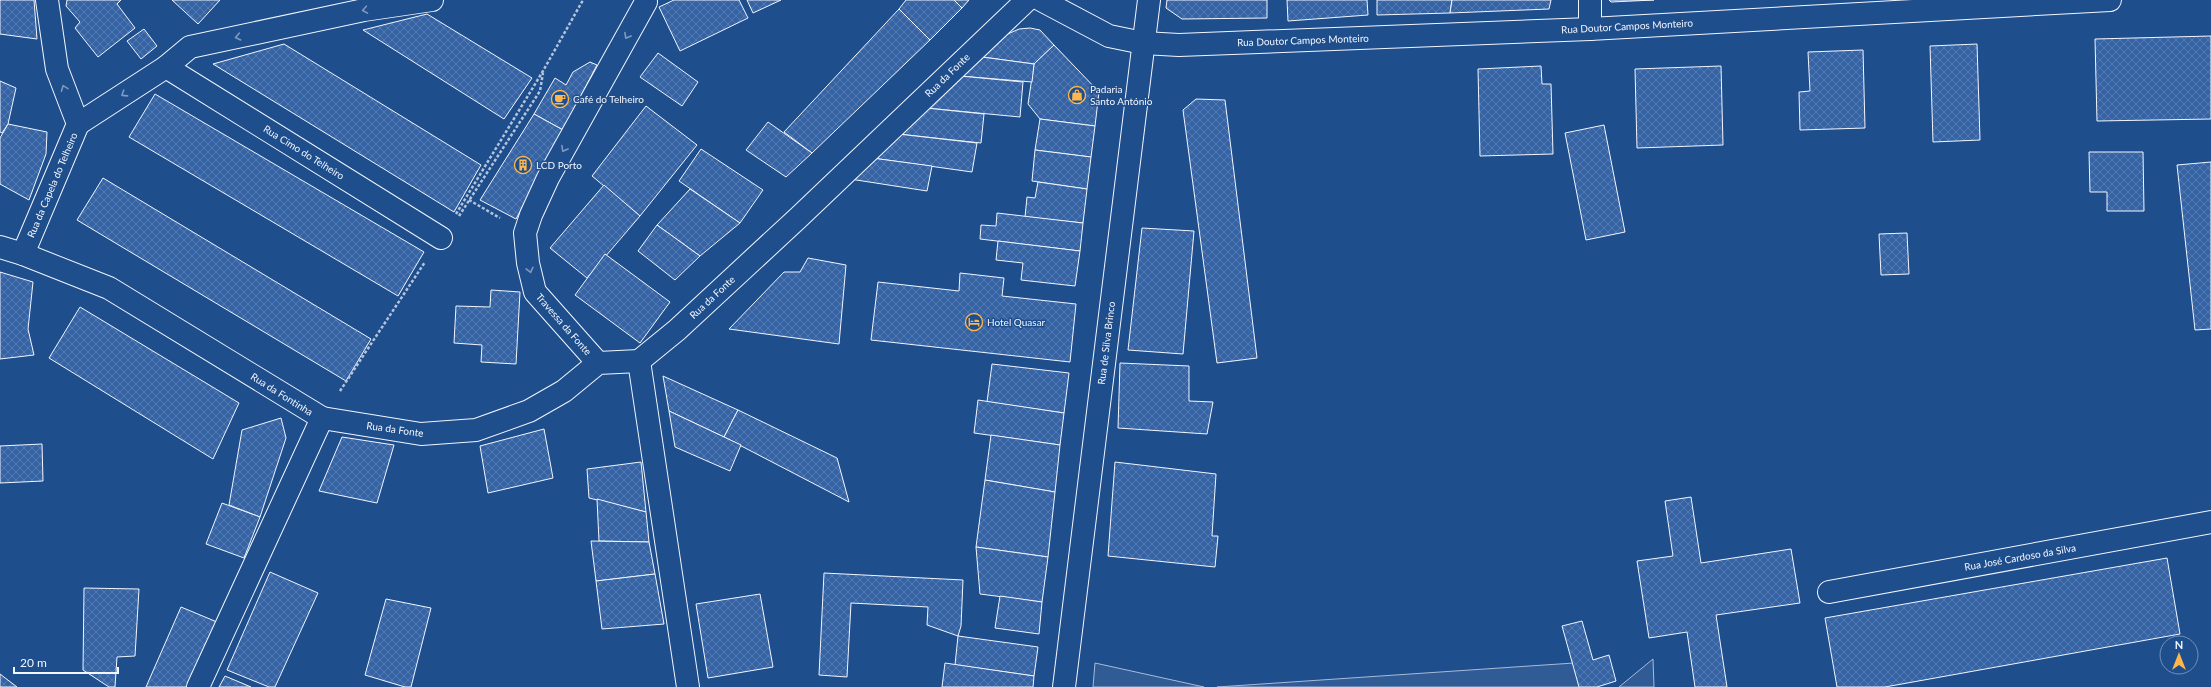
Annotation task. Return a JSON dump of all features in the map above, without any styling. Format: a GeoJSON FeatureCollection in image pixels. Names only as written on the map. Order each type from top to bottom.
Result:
{"type":"FeatureCollection","features":[{"type":"Feature","properties":{"kind":"street","name":"Rua da Capela do Telheiro"},"geometry":{"type":"LineString","coordinates":[[23,254],[78,124],[57,69],[47,0]]}},
{"type":"Feature","properties":{"kind":"street"},"geometry":{"type":"LineString","coordinates":[[78,124],[166,67],[190,47],[364,10],[432,0]]}},
{"type":"Feature","properties":{"kind":"street","name":"Rua da Fonte"},"geometry":{"type":"LineString","coordinates":[[638,361],[676,330],[781,234],[1027,0]]}},
{"type":"Feature","properties":{"kind":"street"},"geometry":{"type":"LineString","coordinates":[[1041,0],[1109,36],[1143,43]]}},
{"type":"Feature","properties":{"kind":"street","name":"Rua de Silva Brinco"},"geometry":{"type":"LineString","coordinates":[[1064,687],[1149,0]]}},
{"type":"Feature","properties":{"kind":"street"},"geometry":{"type":"LineString","coordinates":[[1590,0],[1590,29]]}},
{"type":"Feature","properties":{"kind":"street","name":"Rua Doutor Campos Monteiro"},"geometry":{"type":"LineString","coordinates":[[1143,43],[1179,45],[1590,29],[2110,0]]}},
{"type":"Feature","properties":{"kind":"street","name":"Travessa da Fonte"},"geometry":{"type":"LineString","coordinates":[[598,363],[536,292],[528,263],[525,233],[531,215],[548,178],[645,1]]}},
{"type":"Feature","properties":{"kind":"street","name":"Rua Cimo do Telheiro"},"geometry":{"type":"LineString","coordinates":[[166,67],[441,238]]}},
{"type":"Feature","properties":{"kind":"street"},"geometry":{"type":"LineString","coordinates":[[0,248],[23,254]]}},
{"type":"Feature","properties":{"kind":"street","name":"Rua da Fontinha"},"geometry":{"type":"LineString","coordinates":[[23,254],[109,288],[322,418],[198,687]]}},
{"type":"Feature","properties":{"kind":"street"},"geometry":{"type":"LineString","coordinates":[[598,363],[638,361],[688,687]]}},
{"type":"Feature","properties":{"kind":"street","name":"Rua da Fonte"},"geometry":{"type":"LineString","coordinates":[[322,418],[421,434],[476,430],[529,411],[564,391],[598,363]]}},
{"type":"Feature","properties":{"kind":"street","name":"Rua José Cardoso da Silva"},"geometry":{"type":"LineString","coordinates":[[1829,592],[2211,522]]}},
{"type":"Feature","properties":{"kind":"path"},"geometry":{"type":"LineString","coordinates":[[461,212],[540,91],[543,71]]}},
{"type":"Feature","properties":{"kind":"shaded area"},"geometry":{"type":"Polygon","coordinates":[[[1653,659],[1654,687],[1619,687],[1653,659]]]}},
{"type":"Feature","properties":{"kind":"shaded area"},"geometry":{"type":"Polygon","coordinates":[[[1095,663],[1204,687],[1093,687],[1095,663]]]}},
{"type":"Feature","properties":{"kind":"shaded area"},"geometry":{"type":"Polygon","coordinates":[[[1574,663],[1583,687],[1217,687],[1574,663]]]}},
{"type":"Feature","properties":{"kind":"building"},"geometry":{"type":"Polygon","coordinates":[[[0,0],[34,0],[37,39],[0,34],[0,0]]]}},
{"type":"Feature","properties":{"kind":"building"},"geometry":{"type":"Polygon","coordinates":[[[67,0],[121,0],[117,4],[135,28],[98,57],[75,28],[80,22],[66,6],[67,0]]]}},
{"type":"Feature","properties":{"kind":"building"},"geometry":{"type":"Polygon","coordinates":[[[172,0],[220,0],[198,24],[172,0]]]}},
{"type":"Feature","properties":{"kind":"building"},"geometry":{"type":"Polygon","coordinates":[[[674,0],[739,0],[748,18],[680,51],[659,7],[674,0]]]}},
{"type":"Feature","properties":{"kind":"building"},"geometry":{"type":"Polygon","coordinates":[[[747,0],[781,0],[753,13],[747,0]]]}},
{"type":"Feature","properties":{"kind":"building"},"geometry":{"type":"Polygon","coordinates":[[[906,0],[954,0],[962,8],[930,40],[899,9],[906,0]]]}},
{"type":"Feature","properties":{"kind":"building"},"geometry":{"type":"Polygon","coordinates":[[[954,0],[969,0],[962,8],[954,0]]]}},
{"type":"Feature","properties":{"kind":"building"},"geometry":{"type":"Polygon","coordinates":[[[1167,0],[1267,0],[1267,18],[1182,19],[1166,8],[1167,0]]]}},
{"type":"Feature","properties":{"kind":"building"},"geometry":{"type":"Polygon","coordinates":[[[1287,0],[1367,0],[1368,15],[1288,21],[1287,0]]]}},
{"type":"Feature","properties":{"kind":"building"},"geometry":{"type":"Polygon","coordinates":[[[1377,0],[1452,0],[1450,13],[1377,15],[1377,0]]]}},
{"type":"Feature","properties":{"kind":"building"},"geometry":{"type":"Polygon","coordinates":[[[1452,0],[1551,0],[1549,9],[1450,13],[1452,0]]]}},
{"type":"Feature","properties":{"kind":"building"},"geometry":{"type":"Polygon","coordinates":[[[1609,0],[1654,0],[1611,2],[1609,0]]]}},
{"type":"Feature","properties":{"kind":"building"},"geometry":{"type":"Polygon","coordinates":[[[899,9],[930,40],[812,153],[784,132],[899,9]]]}},
{"type":"Feature","properties":{"kind":"building"},"geometry":{"type":"Polygon","coordinates":[[[427,14],[532,78],[504,119],[363,30],[427,14]]]}},
{"type":"Feature","properties":{"kind":"building"},"geometry":{"type":"Polygon","coordinates":[[[1030,28],[1040,30],[1054,45],[1034,64],[982,57],[1001,37],[1019,29],[1030,28]]]}},
{"type":"Feature","properties":{"kind":"building"},"geometry":{"type":"Polygon","coordinates":[[[144,29],[157,46],[141,59],[127,41],[144,29]]]}},
{"type":"Feature","properties":{"kind":"building"},"geometry":{"type":"Polygon","coordinates":[[[2211,36],[2211,119],[2097,121],[2095,39],[2211,36]]]}},
{"type":"Feature","properties":{"kind":"building"},"geometry":{"type":"Polygon","coordinates":[[[284,44],[481,165],[454,212],[213,64],[284,44]]]}},
{"type":"Feature","properties":{"kind":"building"},"geometry":{"type":"Polygon","coordinates":[[[1977,44],[1980,140],[1933,142],[1930,46],[1977,44]]]}},
{"type":"Feature","properties":{"kind":"building"},"geometry":{"type":"Polygon","coordinates":[[[1054,45],[1099,92],[1095,126],[1040,119],[1028,104],[1034,64],[1054,45]]]}},
{"type":"Feature","properties":{"kind":"building"},"geometry":{"type":"Polygon","coordinates":[[[1863,50],[1865,128],[1800,130],[1799,92],[1810,91],[1808,52],[1863,50]]]}},
{"type":"Feature","properties":{"kind":"building"},"geometry":{"type":"Polygon","coordinates":[[[658,53],[698,82],[682,106],[640,77],[658,53]]]}},
{"type":"Feature","properties":{"kind":"building"},"geometry":{"type":"Polygon","coordinates":[[[982,57],[1034,64],[1032,82],[960,76],[982,57]]]}},
{"type":"Feature","properties":{"kind":"building","name":"Café do Telheiro"},"geometry":{"type":"Polygon","coordinates":[[[590,62],[597,65],[563,130],[534,114],[555,78],[566,85],[573,72],[590,62]]]}},
{"type":"Feature","properties":{"kind":"building"},"geometry":{"type":"Polygon","coordinates":[[[1541,66],[1542,84],[1551,84],[1553,154],[1480,156],[1478,69],[1541,66]]]}},
{"type":"Feature","properties":{"kind":"building"},"geometry":{"type":"Polygon","coordinates":[[[1721,66],[1723,145],[1637,148],[1635,69],[1721,66]]]}},
{"type":"Feature","properties":{"kind":"building"},"geometry":{"type":"Polygon","coordinates":[[[960,76],[1023,82],[1020,117],[926,108],[960,76]]]}},
{"type":"Feature","properties":{"kind":"building"},"geometry":{"type":"Polygon","coordinates":[[[0,81],[16,88],[8,124],[2,133],[0,132],[0,81]]]}},
{"type":"Feature","properties":{"kind":"building"},"geometry":{"type":"Polygon","coordinates":[[[155,94],[424,252],[398,296],[129,137],[155,94]]]}},
{"type":"Feature","properties":{"kind":"building"},"geometry":{"type":"Polygon","coordinates":[[[1196,99],[1225,100],[1257,358],[1217,363],[1183,110],[1196,99]]]}},
{"type":"Feature","properties":{"kind":"building"},"geometry":{"type":"Polygon","coordinates":[[[646,106],[697,145],[640,216],[592,176],[646,106]]]}},
{"type":"Feature","properties":{"kind":"building"},"geometry":{"type":"Polygon","coordinates":[[[926,108],[984,114],[981,143],[898,134],[926,108]]]}},
{"type":"Feature","properties":{"kind":"building","name":"LCD Porto"},"geometry":{"type":"Polygon","coordinates":[[[534,114],[563,130],[516,219],[480,200],[534,114]]]}},
{"type":"Feature","properties":{"kind":"building"},"geometry":{"type":"Polygon","coordinates":[[[1040,119],[1095,126],[1091,157],[1035,150],[1040,119]]]}},
{"type":"Feature","properties":{"kind":"building"},"geometry":{"type":"Polygon","coordinates":[[[768,122],[812,153],[786,177],[746,150],[768,122]]]}},
{"type":"Feature","properties":{"kind":"building"},"geometry":{"type":"Polygon","coordinates":[[[8,124],[47,132],[46,154],[29,200],[0,184],[0,138],[8,124]]]}},
{"type":"Feature","properties":{"kind":"building"},"geometry":{"type":"Polygon","coordinates":[[[1604,125],[1625,232],[1586,240],[1565,133],[1604,125]]]}},
{"type":"Feature","properties":{"kind":"building"},"geometry":{"type":"Polygon","coordinates":[[[898,134],[977,143],[972,172],[872,158],[898,134]]]}},
{"type":"Feature","properties":{"kind":"building"},"geometry":{"type":"Polygon","coordinates":[[[701,149],[763,190],[740,223],[679,181],[701,149]]]}},
{"type":"Feature","properties":{"kind":"building"},"geometry":{"type":"Polygon","coordinates":[[[1035,150],[1091,157],[1087,189],[1032,181],[1035,150]]]}},
{"type":"Feature","properties":{"kind":"building"},"geometry":{"type":"Polygon","coordinates":[[[2089,152],[2143,152],[2144,211],[2107,211],[2107,192],[2090,192],[2089,152]]]}},
{"type":"Feature","properties":{"kind":"building"},"geometry":{"type":"Polygon","coordinates":[[[872,158],[932,166],[927,191],[850,179],[872,158]]]}},
{"type":"Feature","properties":{"kind":"building"},"geometry":{"type":"Polygon","coordinates":[[[2211,162],[2211,329],[2195,330],[2177,165],[2211,162]]]}},
{"type":"Feature","properties":{"kind":"building"},"geometry":{"type":"Polygon","coordinates":[[[103,178],[371,339],[346,381],[77,220],[103,178]]]}},
{"type":"Feature","properties":{"kind":"building"},"geometry":{"type":"Polygon","coordinates":[[[1038,182],[1087,189],[1083,223],[1025,217],[1027,197],[1035,198],[1038,182]]]}},
{"type":"Feature","properties":{"kind":"building"},"geometry":{"type":"Polygon","coordinates":[[[604,185],[640,216],[587,278],[550,248],[604,185]]]}},
{"type":"Feature","properties":{"kind":"building"},"geometry":{"type":"Polygon","coordinates":[[[690,189],[740,223],[700,256],[657,225],[690,189]]]}},
{"type":"Feature","properties":{"kind":"building"},"geometry":{"type":"Polygon","coordinates":[[[997,213],[1083,223],[1080,251],[980,239],[981,225],[996,226],[997,213]]]}},
{"type":"Feature","properties":{"kind":"building"},"geometry":{"type":"Polygon","coordinates":[[[657,225],[700,256],[675,280],[638,251],[657,225]]]}},
{"type":"Feature","properties":{"kind":"building"},"geometry":{"type":"Polygon","coordinates":[[[1142,228],[1194,231],[1183,354],[1128,350],[1142,228]]]}},
{"type":"Feature","properties":{"kind":"building"},"geometry":{"type":"Polygon","coordinates":[[[1907,233],[1909,274],[1881,275],[1879,234],[1907,233]]]}},
{"type":"Feature","properties":{"kind":"building"},"geometry":{"type":"Polygon","coordinates":[[[998,241],[1080,251],[1075,286],[1021,280],[1023,263],[996,260],[998,241]]]}},
{"type":"Feature","properties":{"kind":"building"},"geometry":{"type":"Polygon","coordinates":[[[605,254],[670,302],[640,343],[575,295],[605,254]]]}},
{"type":"Feature","properties":{"kind":"building"},"geometry":{"type":"Polygon","coordinates":[[[808,258],[846,265],[839,344],[729,329],[784,272],[800,272],[808,258]]]}},
{"type":"Feature","properties":{"kind":"building"},"geometry":{"type":"Polygon","coordinates":[[[0,272],[33,282],[28,329],[34,355],[0,359],[0,272]]]}},
{"type":"Feature","properties":{"kind":"building","name":"Hotel Quasar"},"geometry":{"type":"Polygon","coordinates":[[[960,273],[1004,278],[1002,296],[1076,304],[1070,362],[871,340],[878,282],[959,291],[960,273]]]}},
{"type":"Feature","properties":{"kind":"building"},"geometry":{"type":"Polygon","coordinates":[[[491,290],[520,292],[516,364],[481,362],[482,345],[454,343],[456,306],[490,307],[491,290]]]}},
{"type":"Feature","properties":{"kind":"building"},"geometry":{"type":"Polygon","coordinates":[[[80,307],[239,403],[213,459],[49,358],[80,307]]]}},
{"type":"Feature","properties":{"kind":"building"},"geometry":{"type":"Polygon","coordinates":[[[1120,363],[1189,366],[1189,401],[1213,402],[1207,434],[1118,428],[1120,363]]]}},
{"type":"Feature","properties":{"kind":"building"},"geometry":{"type":"Polygon","coordinates":[[[992,364],[1069,373],[1064,413],[987,402],[992,364]]]}},
{"type":"Feature","properties":{"kind":"building"},"geometry":{"type":"Polygon","coordinates":[[[663,376],[738,410],[724,437],[669,411],[663,376]]]}},
{"type":"Feature","properties":{"kind":"building"},"geometry":{"type":"Polygon","coordinates":[[[978,400],[1064,413],[1060,445],[974,433],[978,400]]]}},
{"type":"Feature","properties":{"kind":"building"},"geometry":{"type":"Polygon","coordinates":[[[738,410],[837,458],[849,502],[724,437],[738,410]]]}},
{"type":"Feature","properties":{"kind":"building"},"geometry":{"type":"Polygon","coordinates":[[[669,411],[741,445],[730,471],[675,447],[669,411]]]}},
{"type":"Feature","properties":{"kind":"building"},"geometry":{"type":"Polygon","coordinates":[[[281,418],[286,438],[260,517],[229,505],[242,430],[281,418]]]}},
{"type":"Feature","properties":{"kind":"building"},"geometry":{"type":"Polygon","coordinates":[[[544,429],[553,478],[488,493],[480,446],[544,429]]]}},
{"type":"Feature","properties":{"kind":"building"},"geometry":{"type":"Polygon","coordinates":[[[991,435],[1060,445],[1055,492],[985,480],[991,435]]]}},
{"type":"Feature","properties":{"kind":"building"},"geometry":{"type":"Polygon","coordinates":[[[342,437],[394,445],[377,503],[319,491],[342,437]]]}},
{"type":"Feature","properties":{"kind":"building"},"geometry":{"type":"Polygon","coordinates":[[[42,444],[43,481],[0,483],[0,446],[42,444]]]}},
{"type":"Feature","properties":{"kind":"building"},"geometry":{"type":"Polygon","coordinates":[[[641,462],[646,512],[589,498],[587,469],[641,462]]]}},
{"type":"Feature","properties":{"kind":"building"},"geometry":{"type":"Polygon","coordinates":[[[1115,462],[1216,474],[1212,536],[1218,536],[1215,567],[1108,556],[1115,462]]]}},
{"type":"Feature","properties":{"kind":"building"},"geometry":{"type":"Polygon","coordinates":[[[985,480],[1055,492],[1048,557],[976,547],[985,480]]]}},
{"type":"Feature","properties":{"kind":"building"},"geometry":{"type":"Polygon","coordinates":[[[1691,497],[1701,563],[1791,549],[1800,603],[1716,615],[1727,687],[1695,687],[1687,632],[1649,638],[1637,561],[1673,556],[1665,501],[1691,497]]]}},
{"type":"Feature","properties":{"kind":"building"},"geometry":{"type":"Polygon","coordinates":[[[597,499],[646,512],[649,542],[599,541],[597,499]]]}},
{"type":"Feature","properties":{"kind":"building"},"geometry":{"type":"Polygon","coordinates":[[[222,503],[260,517],[244,558],[206,544],[222,503]]]}},
{"type":"Feature","properties":{"kind":"building"},"geometry":{"type":"Polygon","coordinates":[[[591,541],[649,542],[655,574],[596,581],[591,541]]]}},
{"type":"Feature","properties":{"kind":"building"},"geometry":{"type":"Polygon","coordinates":[[[976,547],[1048,557],[1042,602],[980,594],[976,547]]]}},
{"type":"Feature","properties":{"kind":"building"},"geometry":{"type":"Polygon","coordinates":[[[2167,558],[2180,634],[2159,635],[2159,638],[1885,687],[1837,687],[1825,618],[2167,558]]]}},
{"type":"Feature","properties":{"kind":"building"},"geometry":{"type":"Polygon","coordinates":[[[270,572],[318,593],[275,687],[269,687],[227,670],[270,572]]]}},
{"type":"Feature","properties":{"kind":"building"},"geometry":{"type":"Polygon","coordinates":[[[824,573],[963,580],[961,626],[958,636],[927,625],[928,607],[851,603],[847,677],[819,675],[824,573]]]}},
{"type":"Feature","properties":{"kind":"building"},"geometry":{"type":"Polygon","coordinates":[[[655,574],[664,624],[602,629],[596,581],[655,574]]]}},
{"type":"Feature","properties":{"kind":"building"},"geometry":{"type":"Polygon","coordinates":[[[84,588],[139,589],[135,656],[117,657],[115,687],[109,687],[83,670],[84,588]]]}},
{"type":"Feature","properties":{"kind":"building"},"geometry":{"type":"Polygon","coordinates":[[[760,594],[773,667],[708,678],[696,604],[760,594]]]}},
{"type":"Feature","properties":{"kind":"building"},"geometry":{"type":"Polygon","coordinates":[[[1000,596],[1042,602],[1039,634],[995,628],[1000,596]]]}},
{"type":"Feature","properties":{"kind":"building"},"geometry":{"type":"Polygon","coordinates":[[[386,599],[431,608],[411,687],[405,687],[365,675],[386,599]]]}},
{"type":"Feature","properties":{"kind":"building"},"geometry":{"type":"Polygon","coordinates":[[[181,607],[217,622],[188,687],[146,687],[181,607]]]}},
{"type":"Feature","properties":{"kind":"building"},"geometry":{"type":"Polygon","coordinates":[[[1582,621],[1593,660],[1609,655],[1616,681],[1597,687],[1579,687],[1562,626],[1582,621]]]}},
{"type":"Feature","properties":{"kind":"building"},"geometry":{"type":"Polygon","coordinates":[[[958,636],[1038,647],[1034,676],[955,665],[958,636]]]}},
{"type":"Feature","properties":{"kind":"building"},"geometry":{"type":"Polygon","coordinates":[[[945,663],[1034,676],[1033,687],[942,687],[945,663]]]}},
{"type":"Feature","properties":{"kind":"building"},"geometry":{"type":"Polygon","coordinates":[[[0,674],[17,687],[0,687],[0,674]]]}},
{"type":"Feature","properties":{"kind":"building"},"geometry":{"type":"Polygon","coordinates":[[[225,676],[251,687],[219,687],[225,676]]]}},
{"type":"Feature","properties":{"kind":"place","name":"Padaria Santo António"},"geometry":{"type":"Point","coordinates":[1077,95]}},
{"type":"Feature","properties":{"kind":"place","name":"Café do Telheiro"},"geometry":{"type":"Point","coordinates":[560,99]}},
{"type":"Feature","properties":{"kind":"place","name":"LCD Porto"},"geometry":{"type":"Point","coordinates":[523,165]}},
{"type":"Feature","properties":{"kind":"place","name":"Hotel Quasar"},"geometry":{"type":"Point","coordinates":[974,322]}}]}
